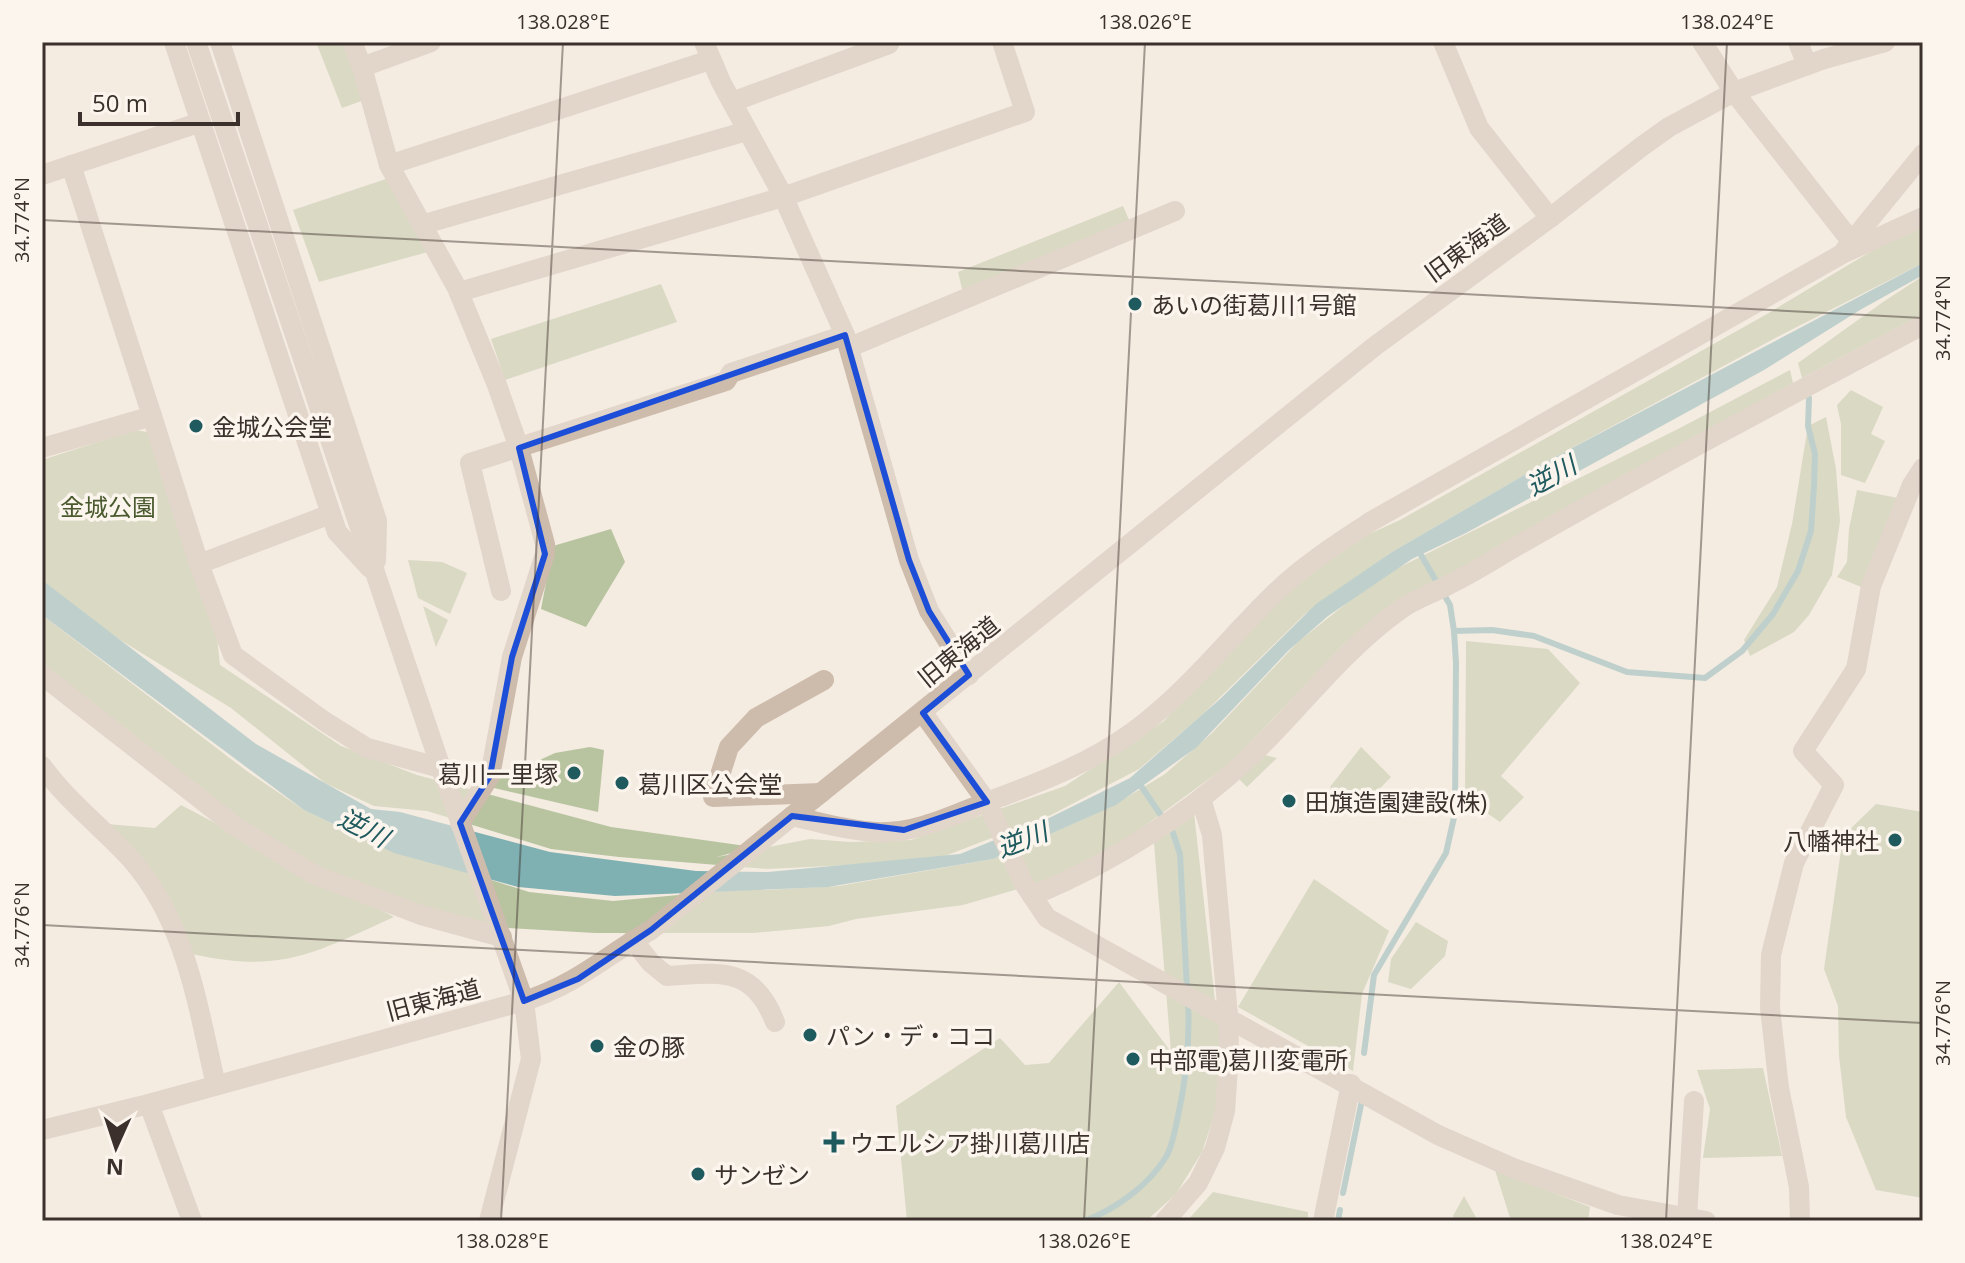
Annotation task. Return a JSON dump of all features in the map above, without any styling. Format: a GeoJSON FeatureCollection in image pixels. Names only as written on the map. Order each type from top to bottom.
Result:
{"type":"FeatureCollection","features":[{"type":"Feature","properties":{"kind":"street"},"geometry":{"type":"LineString","coordinates":[[174,42],[337,532],[375,573]]}},
{"type":"Feature","properties":{"kind":"street"},"geometry":{"type":"LineString","coordinates":[[196,42],[441,768],[524,1001],[531,1059],[485,1219]]}},
{"type":"Feature","properties":{"kind":"street"},"geometry":{"type":"LineString","coordinates":[[220,42],[377,521],[375,573]]}},
{"type":"Feature","properties":{"kind":"street"},"geometry":{"type":"LineString","coordinates":[[352,42],[389,165],[459,292],[519,448],[545,544],[545,554],[512,657],[490,776],[460,823]]}},
{"type":"Feature","properties":{"kind":"street"},"geometry":{"type":"LineString","coordinates":[[362,67],[431,42]]}},
{"type":"Feature","properties":{"kind":"street"},"geometry":{"type":"LineString","coordinates":[[459,292],[783,197],[1025,112],[1002,42]]}},
{"type":"Feature","properties":{"kind":"street"},"geometry":{"type":"LineString","coordinates":[[1443,42],[1479,128],[1550,218]]}},
{"type":"Feature","properties":{"kind":"street"},"geometry":{"type":"LineString","coordinates":[[1702,42],[1734,92],[1846,248]]}},
{"type":"Feature","properties":{"kind":"street"},"geometry":{"type":"LineString","coordinates":[[1798,42],[1807,65]]}},
{"type":"Feature","properties":{"kind":"street","name":"旧東海道"},"geometry":{"type":"LineString","coordinates":[[42,1130],[149,1104],[524,1001],[578,979],[651,930],[1375,346],[1669,127],[1734,92],[1807,65],[1885,42]]}},
{"type":"Feature","properties":{"kind":"street"},"geometry":{"type":"LineString","coordinates":[[732,102],[889,44]]}},
{"type":"Feature","properties":{"kind":"street"},"geometry":{"type":"LineString","coordinates":[[389,165],[707,51],[783,197],[848,341],[909,560],[929,611],[969,675]]}},
{"type":"Feature","properties":{"kind":"street"},"geometry":{"type":"LineString","coordinates":[[42,175],[201,122]]}},
{"type":"Feature","properties":{"kind":"street"},"geometry":{"type":"LineString","coordinates":[[421,225],[747,131]]}},
{"type":"Feature","properties":{"kind":"street"},"geometry":{"type":"LineString","coordinates":[[1846,248],[1923,154]]}},
{"type":"Feature","properties":{"kind":"street"},"geometry":{"type":"LineString","coordinates":[[71,165],[199,564],[233,655],[367,748],[441,768]]}},
{"type":"Feature","properties":{"kind":"street"},"geometry":{"type":"LineString","coordinates":[[501,591],[470,463],[726,381],[731,373],[848,341],[1175,211]]}},
{"type":"Feature","properties":{"kind":"street"},"geometry":{"type":"LineString","coordinates":[[792,816],[851,829],[876,832],[904,830],[990,808],[1055,777],[1133,732],[1213,660],[1274,593],[1326,551],[1370,522],[1846,248],[1923,217]]}},
{"type":"Feature","properties":{"kind":"street"},"geometry":{"type":"LineString","coordinates":[[1027,889],[1079,876],[1201,799],[1258,749],[1342,658],[1377,627],[1424,596],[1923,325]]}},
{"type":"Feature","properties":{"kind":"street"},"geometry":{"type":"LineString","coordinates":[[42,448],[152,416]]}},
{"type":"Feature","properties":{"kind":"street"},"geometry":{"type":"LineString","coordinates":[[1800,1221],[1799,1187],[1779,1088],[1770,1008],[1771,955],[1794,863],[1834,785],[1803,751],[1856,669],[1871,586],[1912,485],[1923,468]]}},
{"type":"Feature","properties":{"kind":"street"},"geometry":{"type":"LineString","coordinates":[[199,564],[331,514]]}},
{"type":"Feature","properties":{"kind":"street"},"geometry":{"type":"LineString","coordinates":[[42,675],[235,826],[315,875],[421,915],[502,937]]}},
{"type":"Feature","properties":{"kind":"street"},"geometry":{"type":"LineString","coordinates":[[821,793],[713,797],[729,747],[747,727],[756,718],[824,680]]}},
{"type":"Feature","properties":{"kind":"street"},"geometry":{"type":"LineString","coordinates":[[923,713],[990,808],[1027,889],[1047,918],[1451,1140],[1615,1213],[1697,1219],[1694,1101]]}},
{"type":"Feature","properties":{"kind":"street"},"geometry":{"type":"LineString","coordinates":[[42,766],[53,782],[131,859],[167,909],[186,957],[216,1085]]}},
{"type":"Feature","properties":{"kind":"street"},"geometry":{"type":"LineString","coordinates":[[1165,1221],[1198,1183],[1215,1148],[1225,1111],[1228,1016],[1212,835],[1201,799]]}},
{"type":"Feature","properties":{"kind":"street"},"geometry":{"type":"LineString","coordinates":[[633,940],[651,963],[667,976],[711,972],[753,986],[762,994],[775,1022]]}},
{"type":"Feature","properties":{"kind":"street"},"geometry":{"type":"LineString","coordinates":[[1323,1221],[1351,1084]]}},
{"type":"Feature","properties":{"kind":"street"},"geometry":{"type":"LineString","coordinates":[[149,1104],[192,1221]]}},
{"type":"Feature","properties":{"kind":"highlighted area"},"geometry":{"type":"Polygon","coordinates":[[[845,335],[909,560],[929,611],[969,675],[923,713],[987,802],[904,830],[792,816],[651,930],[578,979],[524,1001],[460,823],[490,776],[512,657],[545,554],[519,448],[845,335]]]}},
{"type":"Feature","properties":{"kind":"green space"},"geometry":{"type":"Polygon","coordinates":[[[316,42],[351,42],[370,98],[342,108],[316,42]]]}},
{"type":"Feature","properties":{"kind":"green space"},"geometry":{"type":"Polygon","coordinates":[[[395,176],[435,250],[319,282],[293,210],[395,176]]]}},
{"type":"Feature","properties":{"kind":"green space"},"geometry":{"type":"Polygon","coordinates":[[[1123,206],[1130,222],[963,293],[958,272],[1123,206]]]}},
{"type":"Feature","properties":{"kind":"green space","name":"金城公園"},"geometry":{"type":"Polygon","coordinates":[[[1923,220],[1923,263],[1783,334],[1555,457],[1392,552],[1305,614],[1202,715],[1139,769],[1051,815],[932,861],[767,869],[619,857],[551,849],[427,811],[374,806],[325,783],[231,708],[122,641],[42,585],[42,460],[135,430],[153,433],[217,637],[220,665],[341,746],[417,775],[611,827],[753,847],[717,857],[810,839],[850,842],[911,840],[1065,786],[1164,721],[1269,602],[1347,544],[1400,520],[1767,314],[1923,220]]]}},
{"type":"Feature","properties":{"kind":"green space"},"geometry":{"type":"Polygon","coordinates":[[[1923,276],[1923,314],[1802,378],[1798,363],[1923,276]]]}},
{"type":"Feature","properties":{"kind":"green space"},"geometry":{"type":"Polygon","coordinates":[[[661,284],[677,322],[505,380],[491,339],[661,284]]]}},
{"type":"Feature","properties":{"kind":"green space"},"geometry":{"type":"Polygon","coordinates":[[[1790,370],[1793,383],[1377,616],[1341,647],[1232,762],[1112,850],[1059,877],[963,905],[856,919],[829,926],[753,933],[595,933],[458,925],[380,900],[249,830],[42,671],[42,615],[248,772],[304,810],[369,841],[529,892],[613,901],[744,889],[839,886],[993,859],[1111,807],[1165,774],[1212,733],[1298,642],[1396,569],[1790,370]]]}},
{"type":"Feature","properties":{"kind":"green space"},"geometry":{"type":"Polygon","coordinates":[[[1851,390],[1883,407],[1871,434],[1885,441],[1865,483],[1841,475],[1841,424],[1837,405],[1851,390]]]}},
{"type":"Feature","properties":{"kind":"green space"},"geometry":{"type":"Polygon","coordinates":[[[1826,417],[1836,469],[1840,521],[1832,575],[1809,615],[1794,632],[1750,656],[1744,640],[1777,587],[1792,524],[1808,426],[1826,417]]]}},
{"type":"Feature","properties":{"kind":"green space"},"geometry":{"type":"Polygon","coordinates":[[[1857,490],[1898,498],[1866,589],[1837,577],[1847,562],[1849,529],[1857,490]]]}},
{"type":"Feature","properties":{"kind":"green space"},"geometry":{"type":"Polygon","coordinates":[[[611,529],[625,562],[586,627],[541,609],[553,546],[611,529]]]}},
{"type":"Feature","properties":{"kind":"green space"},"geometry":{"type":"Polygon","coordinates":[[[408,560],[442,562],[467,573],[450,614],[418,598],[408,560]]]}},
{"type":"Feature","properties":{"kind":"green space"},"geometry":{"type":"Polygon","coordinates":[[[423,606],[448,620],[436,647],[423,606]]]}},
{"type":"Feature","properties":{"kind":"green space"},"geometry":{"type":"Polygon","coordinates":[[[1466,641],[1548,649],[1580,683],[1501,776],[1524,797],[1500,822],[1465,798],[1466,641]]]}},
{"type":"Feature","properties":{"kind":"green space"},"geometry":{"type":"Polygon","coordinates":[[[590,747],[604,750],[598,812],[490,787],[494,781],[555,753],[590,747]]]}},
{"type":"Feature","properties":{"kind":"green space"},"geometry":{"type":"Polygon","coordinates":[[[1361,747],[1391,777],[1359,810],[1330,787],[1361,747]]]}},
{"type":"Feature","properties":{"kind":"green space"},"geometry":{"type":"Polygon","coordinates":[[[1264,755],[1277,758],[1247,787],[1238,778],[1264,755]]]}},
{"type":"Feature","properties":{"kind":"green space"},"geometry":{"type":"Polygon","coordinates":[[[1193,804],[1216,1010],[1228,1073],[1202,1152],[1176,1194],[1146,1221],[907,1221],[896,1106],[1000,1038],[1025,1065],[1049,1063],[1119,982],[1171,1052],[1154,843],[1193,804]]]}},
{"type":"Feature","properties":{"kind":"green space"},"geometry":{"type":"Polygon","coordinates":[[[1876,804],[1923,812],[1923,1198],[1876,1190],[1846,1117],[1839,1056],[1838,1006],[1824,969],[1843,836],[1876,804]]]}},
{"type":"Feature","properties":{"kind":"green space"},"geometry":{"type":"Polygon","coordinates":[[[181,805],[394,917],[319,950],[274,961],[223,960],[192,954],[94,823],[155,828],[181,805]]]}},
{"type":"Feature","properties":{"kind":"green space"},"geometry":{"type":"Polygon","coordinates":[[[1314,879],[1389,931],[1362,994],[1353,1071],[1238,1007],[1314,879]]]}},
{"type":"Feature","properties":{"kind":"green space"},"geometry":{"type":"Polygon","coordinates":[[[1416,922],[1448,941],[1445,956],[1411,989],[1388,982],[1391,959],[1416,922]]]}},
{"type":"Feature","properties":{"kind":"green space"},"geometry":{"type":"Polygon","coordinates":[[[1763,1068],[1782,1156],[1703,1158],[1710,1109],[1697,1070],[1763,1068]]]}},
{"type":"Feature","properties":{"kind":"green space"},"geometry":{"type":"Polygon","coordinates":[[[1495,1170],[1590,1207],[1588,1221],[1511,1221],[1495,1170]]]}},
{"type":"Feature","properties":{"kind":"green space"},"geometry":{"type":"Polygon","coordinates":[[[1213,1192],[1308,1212],[1308,1221],[1187,1221],[1213,1192]]]}},
{"type":"Feature","properties":{"kind":"green space"},"geometry":{"type":"Polygon","coordinates":[[[1464,1196],[1478,1221],[1455,1221],[1453,1216],[1464,1196]]]}},
{"type":"Feature","properties":{"kind":"water","name":"逆川"},"geometry":{"type":"Polygon","coordinates":[[[1923,263],[1923,275],[1764,370],[1466,533],[1412,559],[1328,616],[1288,651],[1197,747],[1116,805],[993,859],[828,887],[615,896],[518,887],[394,853],[304,810],[42,615],[42,580],[256,744],[371,809],[400,812],[550,852],[696,871],[768,872],[960,854],[1049,818],[1130,778],[1220,699],[1316,604],[1392,552],[1555,457],[1923,263]]]}},
{"type":"Feature","properties":{"kind":"waterway"},"geometry":{"type":"LineString","coordinates":[[1364,1053],[1374,975],[1446,853],[1455,813],[1454,631],[1492,630],[1534,636],[1627,672],[1705,678],[1742,651],[1773,614],[1798,571],[1811,531],[1814,486],[1815,454],[1808,426],[1809,398]]}},
{"type":"Feature","properties":{"kind":"waterway"},"geometry":{"type":"LineString","coordinates":[[1417,548],[1450,605],[1454,631]]}},
{"type":"Feature","properties":{"kind":"waterway"},"geometry":{"type":"LineString","coordinates":[[1139,783],[1173,833],[1180,854],[1187,989]]}},
{"type":"Feature","properties":{"kind":"waterway"},"geometry":{"type":"LineString","coordinates":[[1085,1221],[1131,1195],[1159,1168],[1168,1152],[1175,1132],[1186,1072],[1188,1000]]}},
{"type":"Feature","properties":{"kind":"waterway"},"geometry":{"type":"LineString","coordinates":[[1343,1193],[1362,1100]]}},
{"type":"Feature","properties":{"kind":"waterway"},"geometry":{"type":"LineString","coordinates":[[1338,1221],[1340,1210]]}},
{"type":"Feature","properties":{"kind":"waterway"},"geometry":{"type":"LineString","coordinates":[[956,1221],[970,1221]]}},
{"type":"Feature","properties":{"kind":"place","name":"あいの街葛川1号館"},"geometry":{"type":"Point","coordinates":[1135,304]}},
{"type":"Feature","properties":{"kind":"place","name":"金城公会堂"},"geometry":{"type":"Point","coordinates":[196,426]}},
{"type":"Feature","properties":{"kind":"place","name":"葛川一里塚"},"geometry":{"type":"Point","coordinates":[574,773]}},
{"type":"Feature","properties":{"kind":"place","name":"葛川区公会堂"},"geometry":{"type":"Point","coordinates":[622,783]}},
{"type":"Feature","properties":{"kind":"place","name":"田旗造園建設(株)"},"geometry":{"type":"Point","coordinates":[1289,801]}},
{"type":"Feature","properties":{"kind":"place","name":"八幡神社"},"geometry":{"type":"Point","coordinates":[1895,840]}},
{"type":"Feature","properties":{"kind":"place","name":"パン・デ・ココ"},"geometry":{"type":"Point","coordinates":[810,1035]}},
{"type":"Feature","properties":{"kind":"place","name":"金の豚"},"geometry":{"type":"Point","coordinates":[597,1046]}},
{"type":"Feature","properties":{"kind":"place","name":"中部電)葛川変電所"},"geometry":{"type":"Point","coordinates":[1133,1059]}},
{"type":"Feature","properties":{"kind":"place","name":"ウエルシア掛川葛川店"},"geometry":{"type":"Point","coordinates":[834,1142]}},
{"type":"Feature","properties":{"kind":"place","name":"サンゼン"},"geometry":{"type":"Point","coordinates":[698,1174]}}]}
